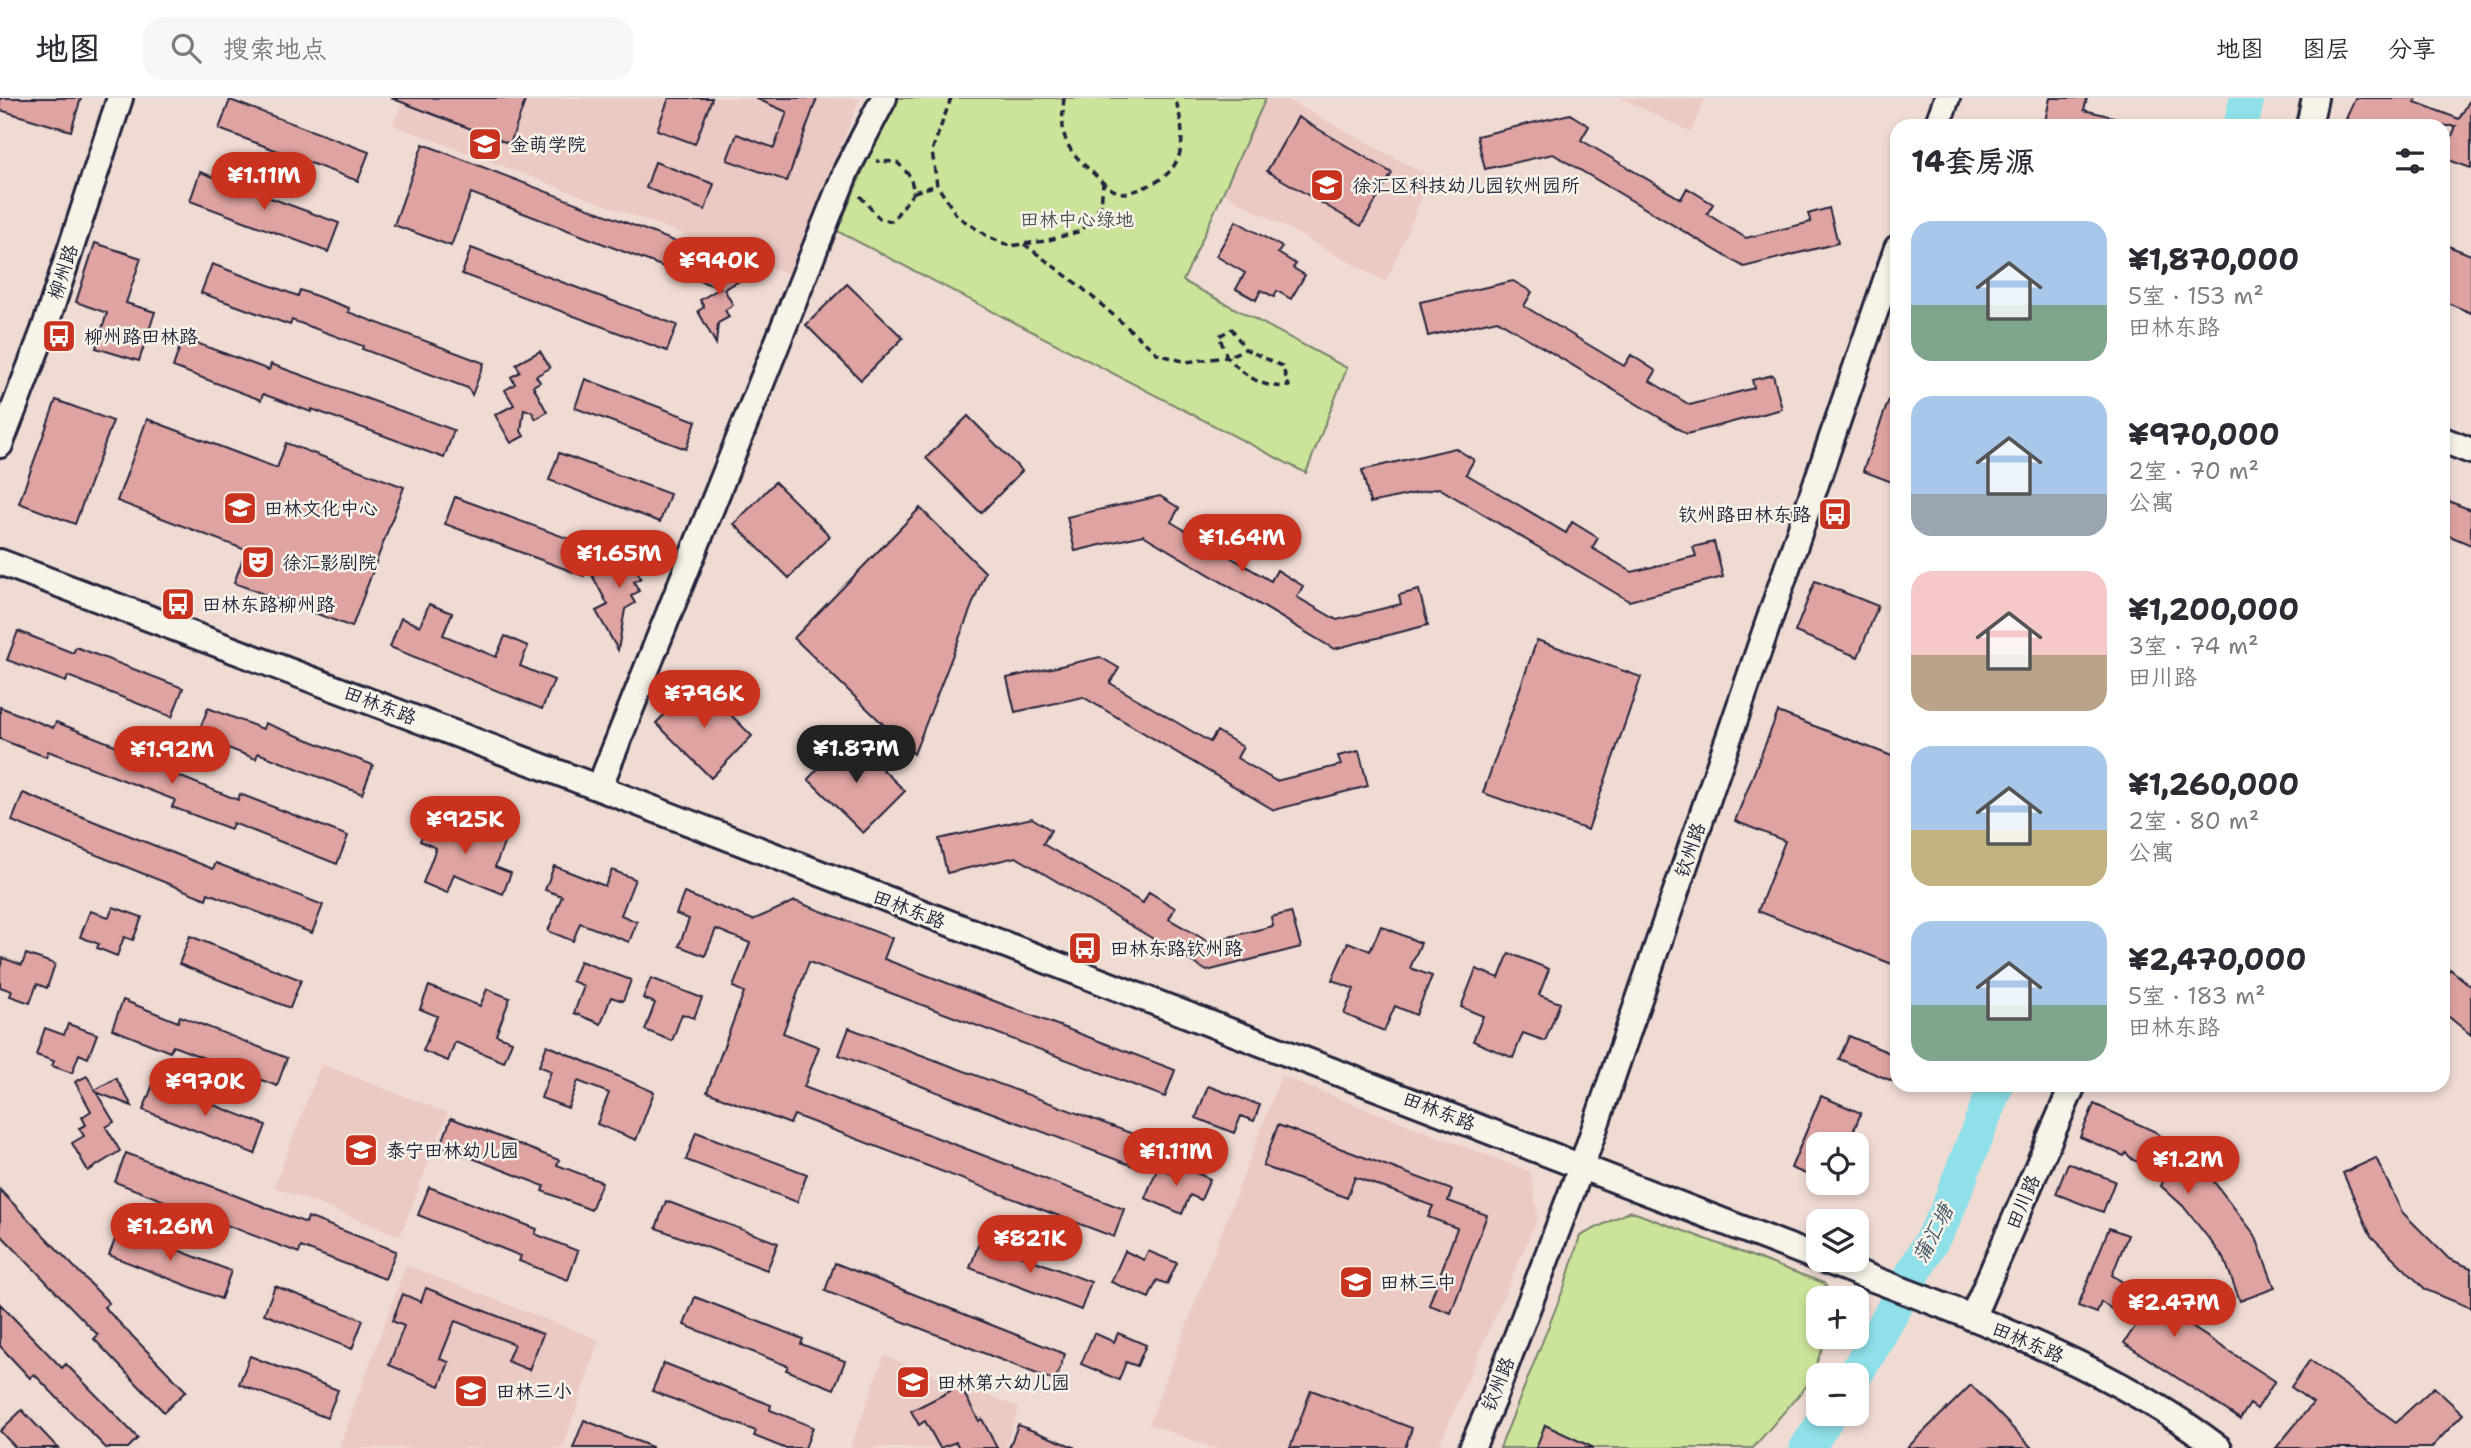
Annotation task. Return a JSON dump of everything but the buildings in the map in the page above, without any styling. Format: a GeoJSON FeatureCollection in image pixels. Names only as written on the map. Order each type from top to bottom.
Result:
{"type":"FeatureCollection","features":[{"type":"Feature","properties":{"kind":"street","name":"柳州路"},"geometry":{"type":"LineString","coordinates":[[0,445],[44,330],[120,98]]}},
{"type":"Feature","properties":{"kind":"street"},"geometry":{"type":"LineString","coordinates":[[599,788],[884,98]]}},
{"type":"Feature","properties":{"kind":"street"},"geometry":{"type":"LineString","coordinates":[[1940,119],[1947,98]]}},
{"type":"Feature","properties":{"kind":"street"},"geometry":{"type":"LineString","coordinates":[[2310,119],[2315,98]]}},
{"type":"Feature","properties":{"kind":"street","name":"钦州路"},"geometry":{"type":"LineString","coordinates":[[1472,1448],[1582,1165],[1890,268]]}},
{"type":"Feature","properties":{"kind":"street"},"geometry":{"type":"LineString","coordinates":[[2450,443],[2471,451]]}},
{"type":"Feature","properties":{"kind":"street","name":"田林东路"},"geometry":{"type":"LineString","coordinates":[[0,562],[599,788],[1806,1252]]}},
{"type":"Feature","properties":{"kind":"street","name":"田川路"},"geometry":{"type":"LineString","coordinates":[[1963,1315],[2070,1092]]}},
{"type":"Feature","properties":{"kind":"street","name":"田林东路"},"geometry":{"type":"LineString","coordinates":[[1856,1272],[2077,1362],[2142,1396],[2219,1448]]}},
{"type":"Feature","properties":{"kind":"path"},"geometry":{"type":"LineString","coordinates":[[951,98],[932,151],[937,186],[957,216],[986,236],[1010,246],[1081,231],[1101,205],[1103,183]]}},
{"type":"Feature","properties":{"kind":"path"},"geometry":{"type":"LineString","coordinates":[[1064,98],[1063,113],[1068,148],[1074,158],[1112,190],[1126,193],[1164,178],[1175,167],[1180,152],[1182,120],[1175,98]]}},
{"type":"Feature","properties":{"kind":"path"},"geometry":{"type":"LineString","coordinates":[[914,192],[910,176],[897,162],[875,161],[854,170],[860,199],[880,219],[892,220],[914,192],[937,186]]}},
{"type":"Feature","properties":{"kind":"path"},"geometry":{"type":"LineString","coordinates":[[1024,244],[1081,287],[1158,354],[1186,362],[1227,357],[1245,349]]}},
{"type":"Feature","properties":{"kind":"path"},"geometry":{"type":"LineString","coordinates":[[1232,329],[1245,349],[1282,366],[1289,386],[1274,387],[1249,379],[1227,357],[1219,336],[1232,329]]}},
{"type":"Feature","properties":{"kind":"shaded area"},"geometry":{"type":"Polygon","coordinates":[[[403,98],[860,98],[791,275],[393,125],[403,98]]]}},
{"type":"Feature","properties":{"kind":"shaded area","name":"徐汇区科技幼儿园钦州园所"},"geometry":{"type":"Polygon","coordinates":[[[1266,98],[1284,98],[1431,177],[1386,282],[1223,193],[1266,98]]]}},
{"type":"Feature","properties":{"kind":"shaded area"},"geometry":{"type":"Polygon","coordinates":[[[1621,98],[1705,98],[1691,132],[1621,98]]]}},
{"type":"Feature","properties":{"kind":"shaded area","name":"泰宁田林幼儿园"},"geometry":{"type":"Polygon","coordinates":[[[321,1064],[448,1113],[400,1236],[274,1187],[321,1064]]]}},
{"type":"Feature","properties":{"kind":"shaded area","name":"田林三中"},"geometry":{"type":"Polygon","coordinates":[[[1281,1076],[1531,1172],[1538,1217],[1438,1448],[1214,1448],[1149,1424],[1281,1076]]]}},
{"type":"Feature","properties":{"kind":"shaded area","name":"田林三小"},"geometry":{"type":"Polygon","coordinates":[[[406,1265],[599,1340],[563,1448],[339,1448],[406,1265]]]}},
{"type":"Feature","properties":{"kind":"shaded area","name":"田林第六幼儿园"},"geometry":{"type":"Polygon","coordinates":[[[884,1356],[1019,1407],[1005,1448],[850,1448],[884,1356]]]}},
{"type":"Feature","properties":{"kind":"green space","name":"田林中心绿地"},"geometry":{"type":"Polygon","coordinates":[[[898,98],[1266,98],[1183,281],[1347,368],[1306,473],[837,231],[887,114],[898,98]]]}},
{"type":"Feature","properties":{"kind":"green space"},"geometry":{"type":"Polygon","coordinates":[[[1630,1211],[1824,1283],[1826,1286],[1806,1286],[1806,1349],[1822,1349],[1816,1363],[1806,1363],[1806,1386],[1753,1448],[1500,1448],[1565,1285],[1580,1236],[1630,1211]]]}},
{"type":"Feature","properties":{"kind":"waterway","name":"蒲汇塘"},"geometry":{"type":"LineString","coordinates":[[2242,119],[2247,98]]}},
{"type":"Feature","properties":{"kind":"waterway","name":"蒲汇塘"},"geometry":{"type":"LineString","coordinates":[[1862,1363],[1945,1216],[1993,1092]]}},
{"type":"Feature","properties":{"kind":"waterway","name":"蒲汇塘"},"geometry":{"type":"LineString","coordinates":[[1807,1448],[1821,1426]]}},
{"type":"Feature","properties":{"kind":"place","name":"金萌学院"},"geometry":{"type":"Point","coordinates":[485,144]}},
{"type":"Feature","properties":{"kind":"place","name":"徐汇区科技幼儿园钦州园所"},"geometry":{"type":"Point","coordinates":[1327,185]}},
{"type":"Feature","properties":{"kind":"place","name":"柳州路田林路"},"geometry":{"type":"Point","coordinates":[59,336]}},
{"type":"Feature","properties":{"kind":"place","name":"田林文化中心"},"geometry":{"type":"Point","coordinates":[240,508]}},
{"type":"Feature","properties":{"kind":"place","name":"钦州路田林东路"},"geometry":{"type":"Point","coordinates":[1835,514]}},
{"type":"Feature","properties":{"kind":"place","name":"徐汇影剧院"},"geometry":{"type":"Point","coordinates":[258,562]}},
{"type":"Feature","properties":{"kind":"place","name":"田林东路柳州路"},"geometry":{"type":"Point","coordinates":[178,604]}},
{"type":"Feature","properties":{"kind":"place","name":"田林东路钦州路"},"geometry":{"type":"Point","coordinates":[1085,948]}},
{"type":"Feature","properties":{"kind":"place","name":"泰宁田林幼儿园"},"geometry":{"type":"Point","coordinates":[361,1150]}},
{"type":"Feature","properties":{"kind":"place","name":"田林三中"},"geometry":{"type":"Point","coordinates":[1356,1282]}},
{"type":"Feature","properties":{"kind":"place","name":"田林第六幼儿园"},"geometry":{"type":"Point","coordinates":[913,1382]}},
{"type":"Feature","properties":{"kind":"place","name":"田林三小"},"geometry":{"type":"Point","coordinates":[471,1391]}}]}
